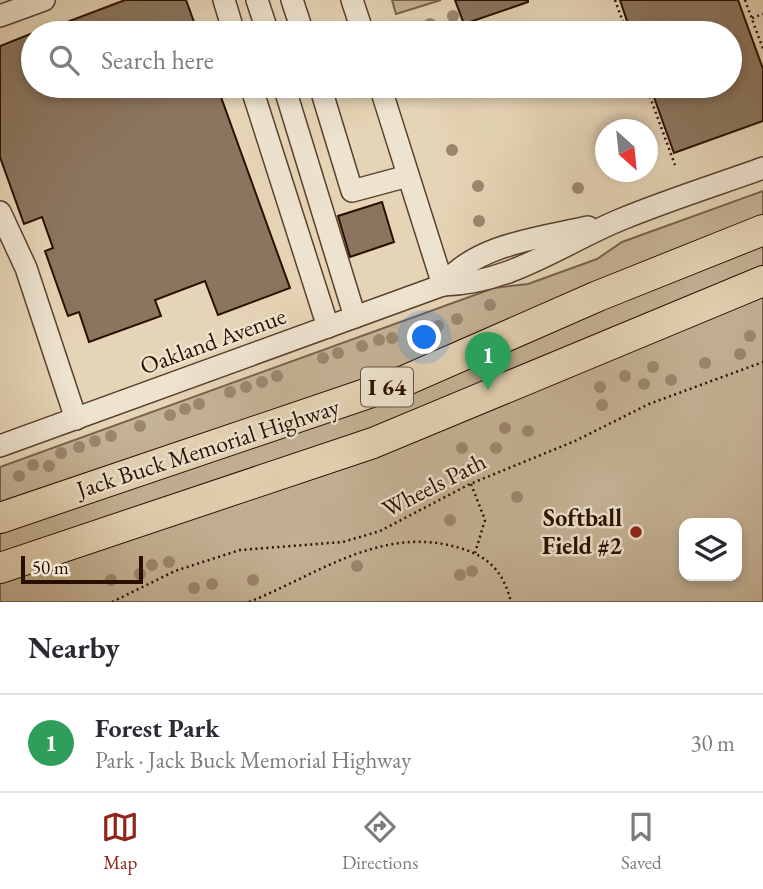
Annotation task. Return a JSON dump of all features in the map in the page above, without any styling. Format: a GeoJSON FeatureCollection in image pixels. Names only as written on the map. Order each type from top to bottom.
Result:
{"type":"FeatureCollection","features":[{"type":"Feature","properties":{"kind":"highway","name":"Jack Buck Memorial Highway"},"geometry":{"type":"LineString","coordinates":[[0,518],[391,386],[636,280],[763,230]]}},
{"type":"Feature","properties":{"kind":"highway","name":"Jack Buck Memorial Highway"},"geometry":{"type":"LineString","coordinates":[[0,568],[398,434],[763,281]]}},
{"type":"Feature","properties":{"kind":"street"},"geometry":{"type":"LineString","coordinates":[[9,9],[44,0]]}},
{"type":"Feature","properties":{"kind":"street"},"geometry":{"type":"LineString","coordinates":[[223,0],[230,21]]}},
{"type":"Feature","properties":{"kind":"street"},"geometry":{"type":"LineString","coordinates":[[257,0],[264,21]]}},
{"type":"Feature","properties":{"kind":"street"},"geometry":{"type":"LineString","coordinates":[[292,0],[299,21]]}},
{"type":"Feature","properties":{"kind":"street"},"geometry":{"type":"LineString","coordinates":[[352,0],[359,21]]}},
{"type":"Feature","properties":{"kind":"street"},"geometry":{"type":"LineString","coordinates":[[255,98],[328,327]]}},
{"type":"Feature","properties":{"kind":"street"},"geometry":{"type":"LineString","coordinates":[[288,98],[355,317]]}},
{"type":"Feature","properties":{"kind":"street"},"geometry":{"type":"LineString","coordinates":[[326,98],[352,191],[408,176]]}},
{"type":"Feature","properties":{"kind":"street"},"geometry":{"type":"LineString","coordinates":[[384,98],[443,285]]}},
{"type":"Feature","properties":{"kind":"street","name":"Oakland Avenue"},"geometry":{"type":"LineString","coordinates":[[0,446],[443,285],[482,281],[521,267],[621,219],[763,168]]}},
{"type":"Feature","properties":{"kind":"street"},"geometry":{"type":"LineString","coordinates":[[0,212],[26,268],[76,419]]}},
{"type":"Feature","properties":{"kind":"path"},"geometry":{"type":"LineString","coordinates":[[615,0],[623,21]]}},
{"type":"Feature","properties":{"kind":"path"},"geometry":{"type":"LineString","coordinates":[[745,0],[763,49]]}},
{"type":"Feature","properties":{"kind":"path"},"geometry":{"type":"LineString","coordinates":[[752,18],[763,14]]}},
{"type":"Feature","properties":{"kind":"path"},"geometry":{"type":"LineString","coordinates":[[650,98],[675,165]]}},
{"type":"Feature","properties":{"kind":"path","name":"Wheels Path"},"geometry":{"type":"LineString","coordinates":[[112,602],[175,571],[240,550],[321,545],[361,538],[400,523],[470,484],[575,441],[649,404],[763,362]]}},
{"type":"Feature","properties":{"kind":"path"},"geometry":{"type":"LineString","coordinates":[[470,484],[485,520],[475,553]]}},
{"type":"Feature","properties":{"kind":"path"},"geometry":{"type":"LineString","coordinates":[[248,602],[337,561],[382,545],[438,541],[475,553],[499,570],[511,602]]}},
{"type":"Feature","properties":{"kind":"shaded area"},"geometry":{"type":"Polygon","coordinates":[[[392,0],[441,0],[396,14],[392,0]]]}},
{"type":"Feature","properties":{"kind":"shaded area"},"geometry":{"type":"Polygon","coordinates":[[[763,191],[763,602],[0,602],[0,467],[494,288],[528,284],[597,259],[622,242],[763,191]]]}},
{"type":"Feature","properties":{"kind":"building"},"geometry":{"type":"Polygon","coordinates":[[[125,0],[186,0],[194,21],[70,21],[125,0]]]}},
{"type":"Feature","properties":{"kind":"building"},"geometry":{"type":"Polygon","coordinates":[[[455,0],[528,0],[473,21],[463,21],[455,0]]]}},
{"type":"Feature","properties":{"kind":"building"},"geometry":{"type":"Polygon","coordinates":[[[620,0],[738,0],[763,69],[763,121],[674,153],[654,98],[742,98],[742,21],[627,21],[620,0]]]}},
{"type":"Feature","properties":{"kind":"building"},"geometry":{"type":"Polygon","coordinates":[[[21,38],[21,98],[221,98],[290,288],[218,315],[205,281],[155,300],[161,316],[89,342],[79,312],[68,316],[45,251],[53,248],[42,217],[24,224],[0,157],[0,46],[21,38]]]}},
{"type":"Feature","properties":{"kind":"building"},"geometry":{"type":"Polygon","coordinates":[[[382,202],[394,242],[350,257],[338,216],[382,202]]]}},
{"type":"Feature","properties":{"kind":"place","name":"Forest Park"},"geometry":{"type":"Point","coordinates":[488,390]}},
{"type":"Feature","properties":{"kind":"place","name":"Softball Field #2"},"geometry":{"type":"Point","coordinates":[636,532]}}]}
